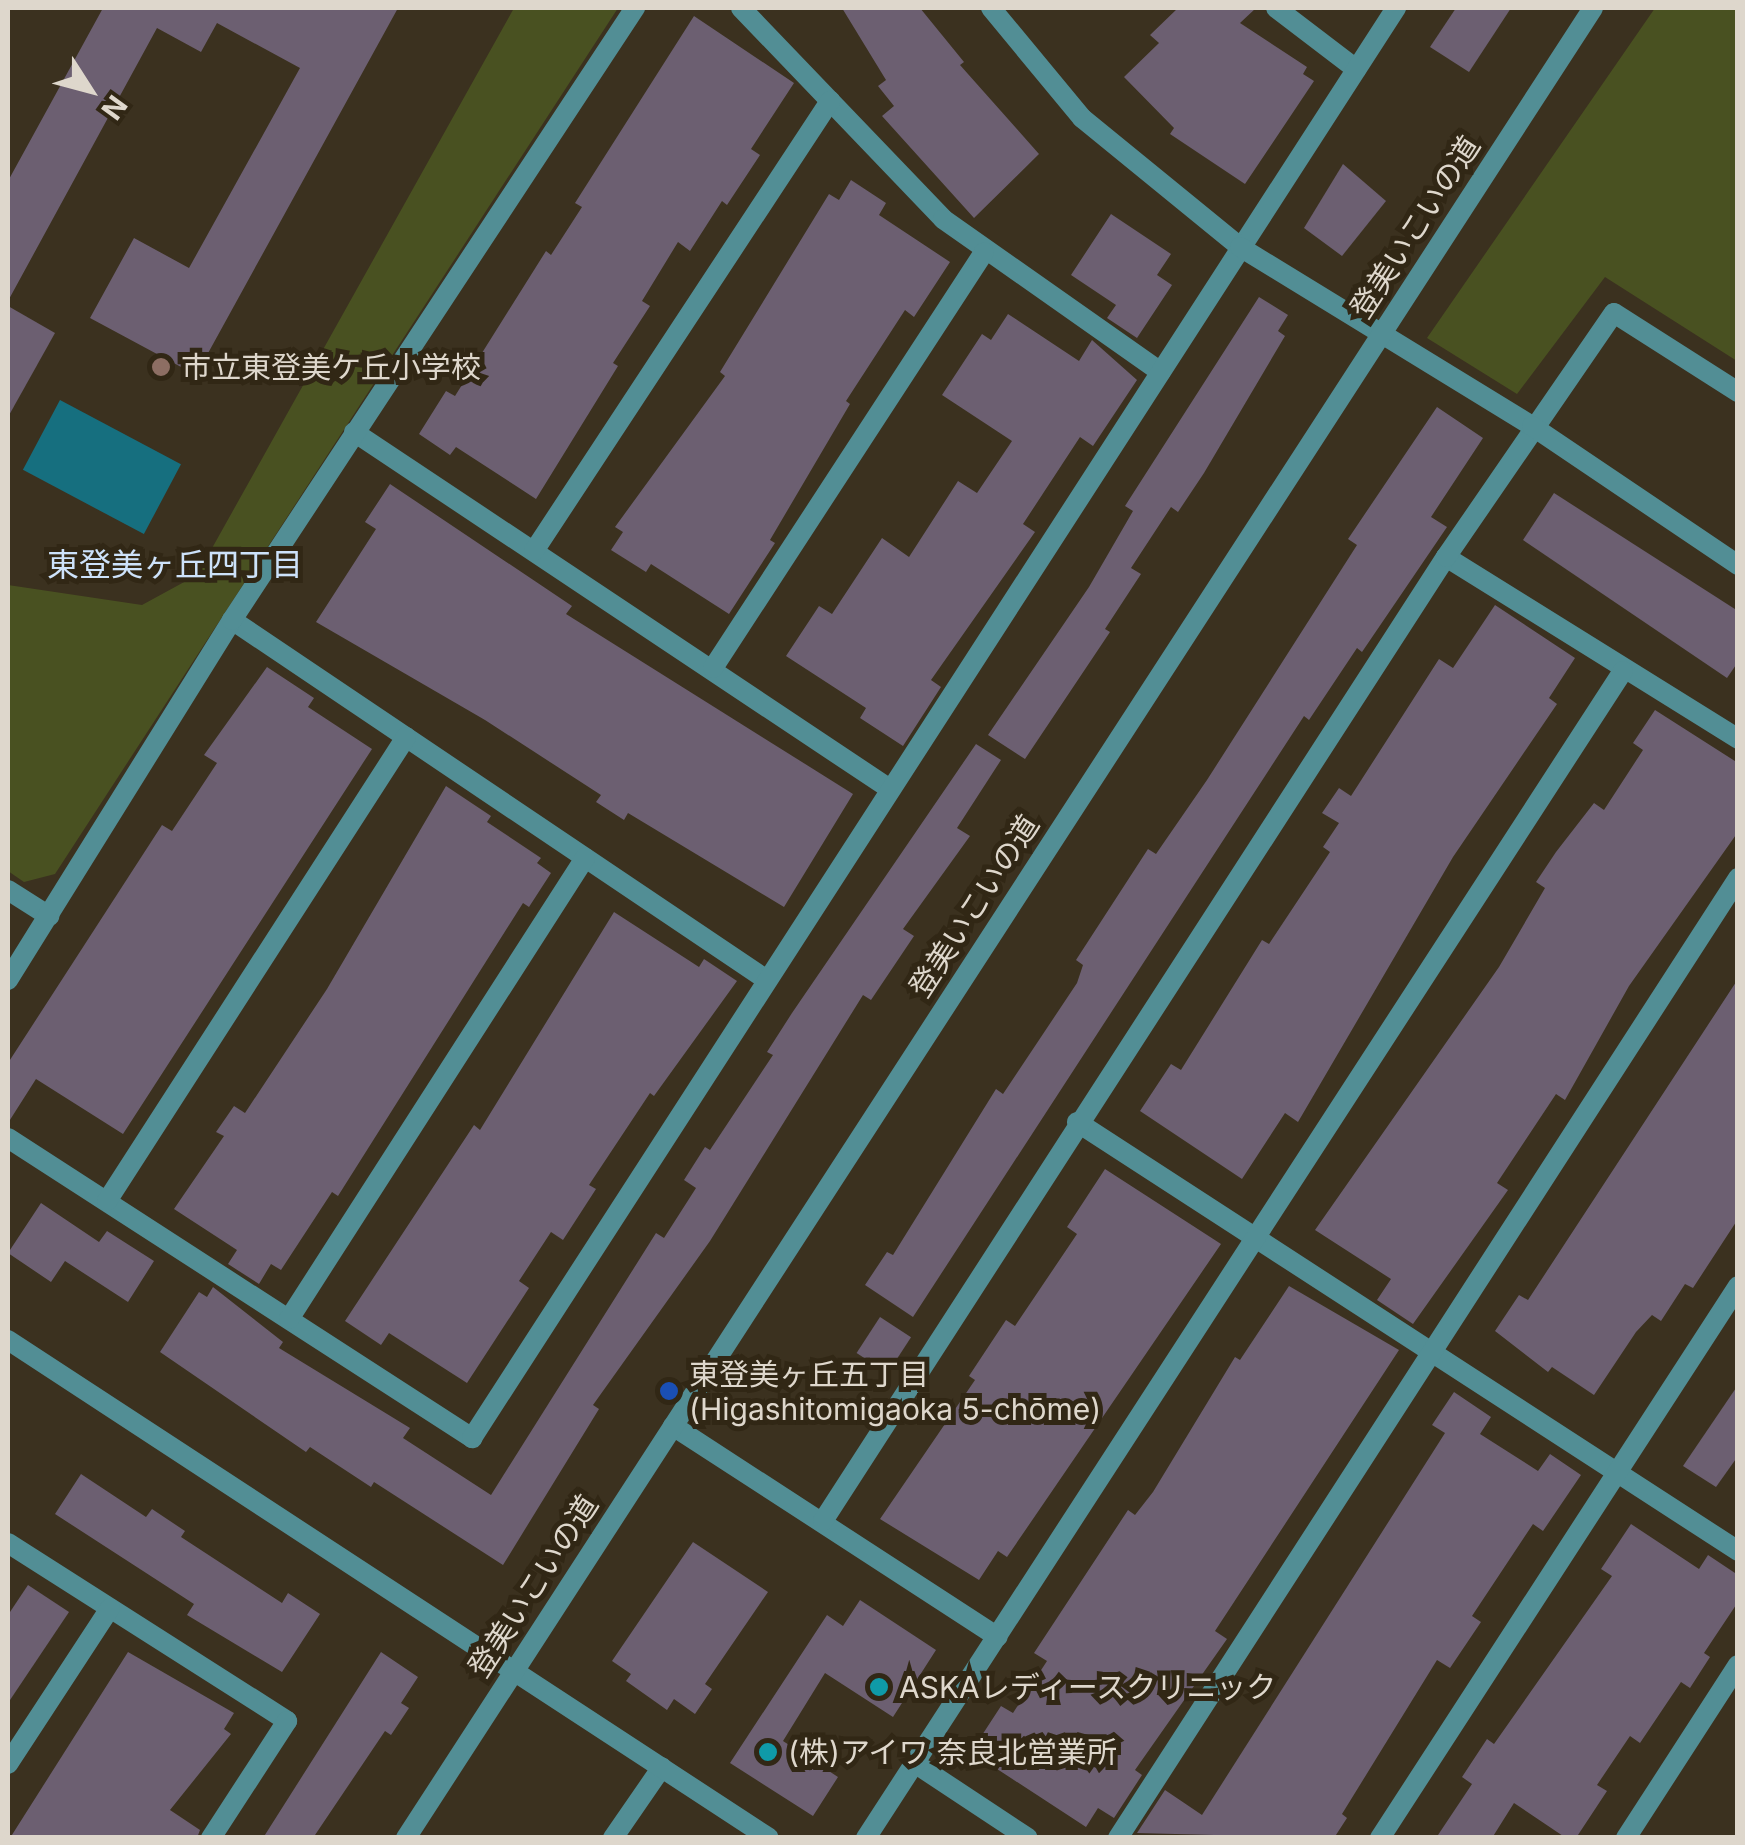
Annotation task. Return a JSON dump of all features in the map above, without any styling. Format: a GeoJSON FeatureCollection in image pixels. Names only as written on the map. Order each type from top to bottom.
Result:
{"type":"FeatureCollection","features":[{"type":"Feature","properties":{"kind":"street"},"geometry":{"type":"LineString","coordinates":[[8,980],[232,620],[635,8]]}},
{"type":"Feature","properties":{"kind":"street"},"geometry":{"type":"LineString","coordinates":[[741,8],[903,182],[984,253],[1161,372]]}},
{"type":"Feature","properties":{"kind":"street"},"geometry":{"type":"LineString","coordinates":[[991,8],[1082,118],[1240,247],[1532,426],[1738,565]]}},
{"type":"Feature","properties":{"kind":"street"},"geometry":{"type":"LineString","coordinates":[[1276,8],[1356,69]]}},
{"type":"Feature","properties":{"kind":"street"},"geometry":{"type":"LineString","coordinates":[[8,1138],[472,1438],[764,978],[1396,8]]}},
{"type":"Feature","properties":{"kind":"street","name":"登美いこいの道"},"geometry":{"type":"LineString","coordinates":[[406,1838],[1592,8]]}},
{"type":"Feature","properties":{"kind":"street"},"geometry":{"type":"LineString","coordinates":[[534,551],[830,101]]}},
{"type":"Feature","properties":{"kind":"street"},"geometry":{"type":"LineString","coordinates":[[713,668],[984,253]]}},
{"type":"Feature","properties":{"kind":"street"},"geometry":{"type":"LineString","coordinates":[[823,1521],[1077,1122],[1446,557],[1532,426],[1614,313],[1738,392]]}},
{"type":"Feature","properties":{"kind":"street"},"geometry":{"type":"LineString","coordinates":[[354,432],[890,789]]}},
{"type":"Feature","properties":{"kind":"street"},"geometry":{"type":"LineString","coordinates":[[1446,557],[1738,740]]}},
{"type":"Feature","properties":{"kind":"street"},"geometry":{"type":"LineString","coordinates":[[232,620],[764,978]]}},
{"type":"Feature","properties":{"kind":"street"},"geometry":{"type":"LineString","coordinates":[[866,1838],[1623,671]]}},
{"type":"Feature","properties":{"kind":"street"},"geometry":{"type":"LineString","coordinates":[[108,1201],[406,737]]}},
{"type":"Feature","properties":{"kind":"street"},"geometry":{"type":"LineString","coordinates":[[289,1319],[585,858]]}},
{"type":"Feature","properties":{"kind":"street"},"geometry":{"type":"LineString","coordinates":[[1118,1838],[1738,878]]}},
{"type":"Feature","properties":{"kind":"street"},"geometry":{"type":"LineString","coordinates":[[8,890],[49,916]]}},
{"type":"Feature","properties":{"kind":"street"},"geometry":{"type":"LineString","coordinates":[[1077,1122],[1738,1551]]}},
{"type":"Feature","properties":{"kind":"street"},"geometry":{"type":"LineString","coordinates":[[1380,1838],[1738,1286]]}},
{"type":"Feature","properties":{"kind":"street"},"geometry":{"type":"LineString","coordinates":[[8,1340],[769,1838]]}},
{"type":"Feature","properties":{"kind":"street"},"geometry":{"type":"LineString","coordinates":[[673,1426],[998,1637]]}},
{"type":"Feature","properties":{"kind":"street"},"geometry":{"type":"LineString","coordinates":[[8,1543],[287,1721],[211,1838]]}},
{"type":"Feature","properties":{"kind":"street"},"geometry":{"type":"LineString","coordinates":[[8,1764],[110,1608]]}},
{"type":"Feature","properties":{"kind":"street"},"geometry":{"type":"LineString","coordinates":[[1626,1838],[1738,1664]]}},
{"type":"Feature","properties":{"kind":"street"},"geometry":{"type":"LineString","coordinates":[[916,1764],[1028,1838]]}},
{"type":"Feature","properties":{"kind":"street"},"geometry":{"type":"LineString","coordinates":[[613,1838],[662,1767]]}},
{"type":"Feature","properties":{"kind":"green space"},"geometry":{"type":"Polygon","coordinates":[[[514,8],[618,8],[55,874],[24,882],[8,871],[8,585],[142,605],[197,575],[514,8]]]}},
{"type":"Feature","properties":{"kind":"green space"},"geometry":{"type":"Polygon","coordinates":[[[1655,8],[1737,8],[1737,361],[1605,277],[1517,394],[1427,338],[1655,8]]]}},
{"type":"Feature","properties":{"kind":"water"},"geometry":{"type":"Polygon","coordinates":[[[60,400],[181,464],[144,534],[23,470],[60,400]]]}},
{"type":"Feature","properties":{"kind":"building"},"geometry":{"type":"Polygon","coordinates":[[[103,8],[398,8],[196,375],[90,318],[134,238],[189,268],[300,68],[217,23],[201,52],[157,28],[8,301],[8,181],[103,8]]]}},
{"type":"Feature","properties":{"kind":"building"},"geometry":{"type":"Polygon","coordinates":[[[842,8],[920,8],[964,62],[960,65],[1039,154],[974,218],[882,116],[894,106],[878,86],[886,80],[842,8]]]}},
{"type":"Feature","properties":{"kind":"building"},"geometry":{"type":"Polygon","coordinates":[[[1178,8],[1256,8],[1240,23],[1307,67],[1303,74],[1314,81],[1245,184],[1170,134],[1174,128],[1124,77],[1159,43],[1150,35],[1178,8]]]}},
{"type":"Feature","properties":{"kind":"building"},"geometry":{"type":"Polygon","coordinates":[[[1456,8],[1511,8],[1469,72],[1430,47],[1456,8]]]}},
{"type":"Feature","properties":{"kind":"building"},"geometry":{"type":"Polygon","coordinates":[[[694,16],[794,83],[751,149],[760,155],[727,205],[722,201],[690,251],[678,242],[642,301],[650,306],[613,363],[618,366],[536,499],[456,447],[450,455],[419,434],[446,391],[455,396],[546,251],[551,255],[582,207],[575,203],[694,16]]]}},
{"type":"Feature","properties":{"kind":"building"},"geometry":{"type":"Polygon","coordinates":[[[1343,164],[1386,201],[1342,256],[1304,228],[1343,164]]]}},
{"type":"Feature","properties":{"kind":"building"},"geometry":{"type":"Polygon","coordinates":[[[851,180],[886,203],[879,215],[950,262],[914,317],[905,310],[846,401],[850,404],[770,540],[775,543],[729,614],[651,564],[646,572],[611,550],[623,532],[615,527],[725,376],[720,372],[829,194],[839,200],[851,180]]]}},
{"type":"Feature","properties":{"kind":"building"},"geometry":{"type":"Polygon","coordinates":[[[1111,214],[1171,254],[1157,275],[1172,285],[1137,338],[1107,318],[1116,305],[1071,275],[1111,214]]]}},
{"type":"Feature","properties":{"kind":"building"},"geometry":{"type":"Polygon","coordinates":[[[1259,297],[1288,315],[1278,331],[1285,336],[1204,473],[1178,512],[1171,507],[1131,568],[1141,574],[1105,629],[1110,632],[1025,759],[988,735],[1089,587],[1133,511],[1125,506],[1259,297]]]}},
{"type":"Feature","properties":{"kind":"building"},"geometry":{"type":"Polygon","coordinates":[[[8,306],[55,333],[8,417],[8,306]]]}},
{"type":"Feature","properties":{"kind":"building"},"geometry":{"type":"Polygon","coordinates":[[[1008,314],[1079,361],[1092,340],[1137,380],[1093,446],[1080,437],[1023,524],[1035,532],[931,680],[941,687],[903,746],[860,718],[866,708],[786,656],[819,606],[832,614],[882,538],[909,557],[958,481],[977,493],[1012,441],[942,395],[982,334],[991,340],[1008,314]]]}},
{"type":"Feature","properties":{"kind":"building"},"geometry":{"type":"Polygon","coordinates":[[[1437,407],[1483,438],[1431,517],[1447,527],[1362,652],[1357,648],[1309,720],[1304,716],[913,1317],[865,1285],[887,1252],[893,1255],[996,1089],[1003,1094],[1077,983],[1083,965],[1076,960],[1148,849],[1156,854],[1207,780],[1357,545],[1348,539],[1437,407]]]}},
{"type":"Feature","properties":{"kind":"building"},"geometry":{"type":"Polygon","coordinates":[[[390,484],[572,606],[566,614],[853,794],[784,907],[628,813],[624,820],[596,802],[601,795],[485,720],[316,622],[376,529],[365,522],[390,484]]]}},
{"type":"Feature","properties":{"kind":"building"},"geometry":{"type":"Polygon","coordinates":[[[1554,493],[1738,611],[1738,662],[1727,678],[1523,540],[1554,493]]]}},
{"type":"Feature","properties":{"kind":"building"},"geometry":{"type":"Polygon","coordinates":[[[1495,605],[1575,658],[1549,698],[1557,704],[1453,857],[1298,1122],[1285,1113],[1242,1179],[1140,1111],[1171,1064],[1181,1070],[1262,940],[1269,944],[1330,852],[1323,847],[1339,823],[1322,813],[1339,788],[1351,796],[1439,659],[1453,668],[1495,605]]]}},
{"type":"Feature","properties":{"kind":"building"},"geometry":{"type":"Polygon","coordinates":[[[267,667],[314,698],[308,707],[372,749],[123,1134],[36,1079],[8,1123],[8,1063],[162,825],[172,831],[217,763],[204,755],[267,667]]]}},
{"type":"Feature","properties":{"kind":"building"},"geometry":{"type":"Polygon","coordinates":[[[1655,710],[1738,763],[1738,832],[1629,986],[1565,1100],[1556,1094],[1497,1183],[1508,1190],[1413,1324],[1377,1300],[1391,1279],[1315,1230],[1499,967],[1545,888],[1536,882],[1556,852],[1594,803],[1604,810],[1643,750],[1633,743],[1655,710]]]}},
{"type":"Feature","properties":{"kind":"building"},"geometry":{"type":"Polygon","coordinates":[[[976,744],[1001,760],[957,828],[970,836],[903,929],[914,936],[871,1000],[863,995],[710,1241],[593,1405],[599,1409],[503,1565],[374,1482],[371,1487],[310,1447],[306,1452],[160,1352],[199,1292],[207,1297],[213,1287],[283,1342],[279,1348],[410,1428],[403,1438],[491,1495],[656,1233],[664,1238],[696,1188],[684,1180],[705,1147],[710,1150],[773,1055],[767,1052],[792,1013],[976,744]]]}},
{"type":"Feature","properties":{"kind":"building"},"geometry":{"type":"Polygon","coordinates":[[[446,786],[491,816],[487,822],[541,858],[537,863],[551,873],[529,907],[523,903],[338,1196],[332,1192],[281,1270],[271,1264],[259,1284],[228,1264],[237,1250],[174,1209],[224,1136],[216,1132],[234,1106],[245,1113],[327,989],[446,786]]]}},
{"type":"Feature","properties":{"kind":"building"},"geometry":{"type":"Polygon","coordinates":[[[614,912],[699,967],[704,959],[737,981],[654,1096],[650,1093],[589,1185],[596,1189],[563,1240],[551,1232],[519,1281],[529,1288],[467,1383],[389,1333],[381,1345],[345,1321],[474,1125],[480,1130],[614,912]]]}},
{"type":"Feature","properties":{"kind":"building"},"geometry":{"type":"Polygon","coordinates":[[[1738,979],[1738,1219],[1693,1288],[1685,1284],[1661,1321],[1652,1315],[1636,1332],[1594,1395],[1552,1367],[1548,1372],[1495,1331],[1519,1295],[1528,1300],[1738,979]]]}},
{"type":"Feature","properties":{"kind":"building"},"geometry":{"type":"Polygon","coordinates":[[[1105,1169],[1221,1244],[1007,1557],[998,1551],[979,1580],[880,1519],[975,1380],[969,1376],[1006,1320],[1015,1326],[1077,1234],[1067,1227],[1105,1169]]]}},
{"type":"Feature","properties":{"kind":"building"},"geometry":{"type":"Polygon","coordinates":[[[41,1203],[99,1242],[107,1231],[154,1261],[128,1302],[65,1261],[51,1282],[8,1253],[41,1203]]]}},
{"type":"Feature","properties":{"kind":"building"},"geometry":{"type":"Polygon","coordinates":[[[1289,1286],[1399,1350],[1215,1631],[1227,1639],[1135,1770],[1142,1775],[1114,1818],[1098,1808],[1086,1827],[971,1752],[1001,1706],[1013,1713],[1047,1661],[1034,1653],[1128,1510],[1135,1515],[1153,1492],[1235,1357],[1240,1360],[1289,1286]]]}},
{"type":"Feature","properties":{"kind":"building"},"geometry":{"type":"Polygon","coordinates":[[[880,1317],[911,1337],[888,1373],[857,1353],[880,1317]]]}},
{"type":"Feature","properties":{"kind":"building"},"geometry":{"type":"Polygon","coordinates":[[[1738,1385],[1738,1456],[1716,1487],[1683,1466],[1738,1385]]]}},
{"type":"Feature","properties":{"kind":"building"},"geometry":{"type":"Polygon","coordinates":[[[1454,1392],[1491,1417],[1480,1434],[1538,1471],[1550,1454],[1581,1475],[1543,1531],[1533,1524],[1472,1616],[1481,1622],[1450,1668],[1437,1660],[1342,1814],[1347,1818],[1334,1838],[1137,1833],[1165,1790],[1202,1815],[1445,1433],[1432,1425],[1454,1392]]]}},
{"type":"Feature","properties":{"kind":"building"},"geometry":{"type":"Polygon","coordinates":[[[81,1474],[146,1517],[152,1509],[185,1531],[181,1537],[282,1603],[288,1593],[320,1614],[282,1672],[187,1615],[194,1604],[55,1514],[81,1474]]]}},
{"type":"Feature","properties":{"kind":"building"},"geometry":{"type":"Polygon","coordinates":[[[1631,1524],[1699,1569],[1708,1555],[1738,1575],[1738,1602],[1704,1653],[1710,1657],[1690,1688],[1681,1682],[1640,1743],[1630,1736],[1597,1785],[1607,1791],[1576,1838],[1566,1838],[1514,1803],[1492,1838],[1436,1838],[1472,1784],[1462,1777],[1487,1739],[1494,1744],[1612,1576],[1601,1569],[1631,1524]]]}},
{"type":"Feature","properties":{"kind":"building"},"geometry":{"type":"Polygon","coordinates":[[[693,1542],[768,1592],[705,1684],[712,1689],[695,1714],[674,1699],[667,1710],[626,1681],[631,1674],[612,1661],[693,1542]]]}},
{"type":"Feature","properties":{"kind":"building"},"geometry":{"type":"Polygon","coordinates":[[[28,1585],[69,1612],[8,1703],[8,1615],[28,1585]]]}},
{"type":"Feature","properties":{"kind":"building"},"geometry":{"type":"Polygon","coordinates":[[[860,1600],[936,1650],[893,1717],[825,1673],[783,1741],[838,1777],[813,1816],[730,1763],[827,1615],[843,1626],[860,1600]]]}},
{"type":"Feature","properties":{"kind":"building"},"geometry":{"type":"Polygon","coordinates":[[[128,1652],[234,1713],[224,1729],[231,1734],[170,1810],[200,1830],[197,1838],[10,1838],[128,1652]]]}},
{"type":"Feature","properties":{"kind":"building"},"geometry":{"type":"Polygon","coordinates":[[[381,1652],[418,1677],[401,1703],[409,1708],[391,1735],[385,1731],[313,1838],[263,1838],[381,1652]]]}},
{"type":"Feature","properties":{"kind":"place","name":"市立東登美ケ丘小学校"},"geometry":{"type":"Point","coordinates":[161,367]}},
{"type":"Feature","properties":{"kind":"place","name":"東登美ヶ丘五丁目 (Higashitomigaoka 5-chōme)"},"geometry":{"type":"Point","coordinates":[669,1391]}},
{"type":"Feature","properties":{"kind":"place","name":"ASKAレディースクリニック"},"geometry":{"type":"Point","coordinates":[879,1687]}},
{"type":"Feature","properties":{"kind":"place","name":"(株)アイワ 奈良北営業所"},"geometry":{"type":"Point","coordinates":[768,1752]}},
{"type":"Feature","properties":{"kind":"district","name":"東登美ヶ丘四丁目"},"geometry":{"type":"Point","coordinates":[175,565]}}]}
